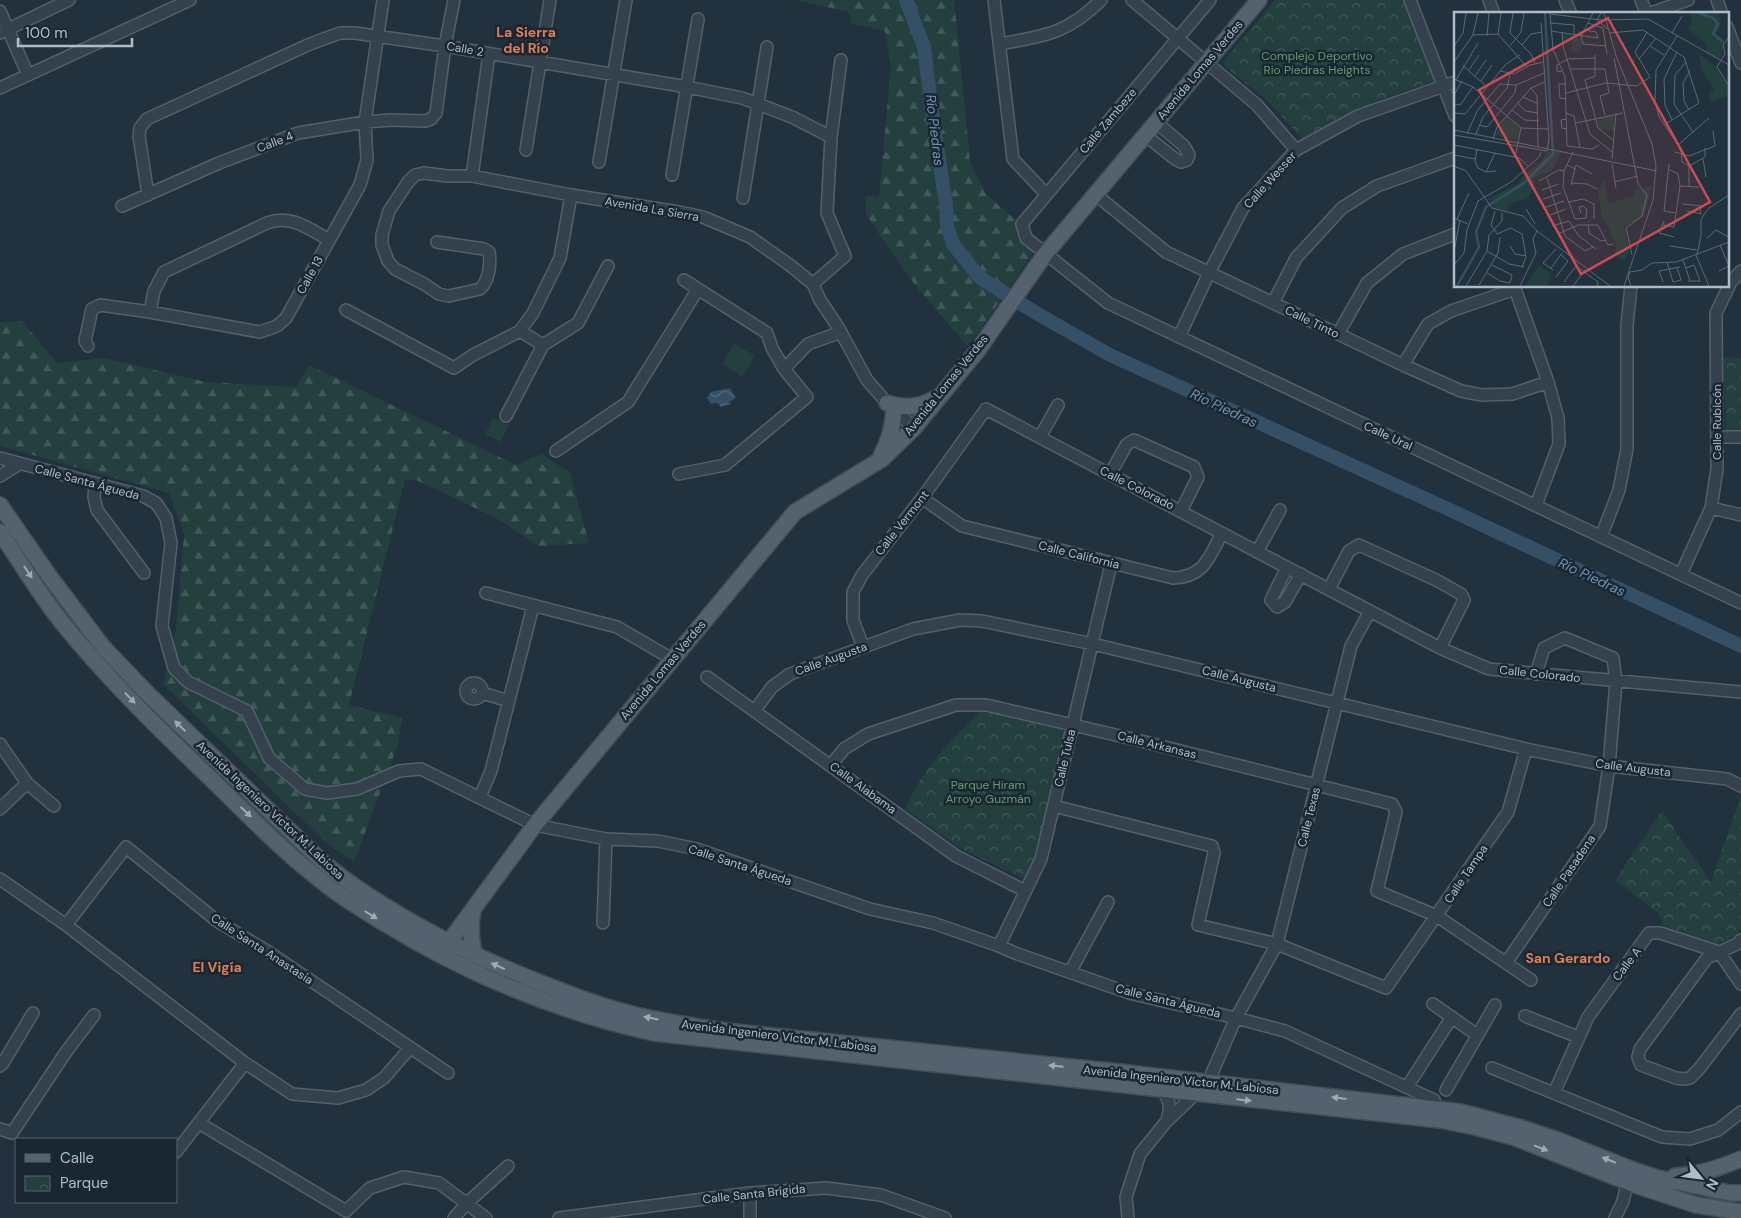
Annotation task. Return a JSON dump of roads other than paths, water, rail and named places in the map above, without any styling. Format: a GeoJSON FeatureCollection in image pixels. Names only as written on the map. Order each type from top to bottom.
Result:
{"type":"FeatureCollection","features":[{"type":"Feature","properties":{"kind":"main road","name":"Avenida Lomas Verdes"},"geometry":{"type":"LineString","coordinates":[[444,948],[535,825],[796,512],[882,459],[914,428],[978,350],[1032,271],[1040,249],[1094,194],[1259,0]]}},
{"type":"Feature","properties":{"kind":"main road"},"geometry":{"type":"LineString","coordinates":[[877,462],[888,443],[893,426],[890,407],[917,406],[929,403],[940,396]]}},
{"type":"Feature","properties":{"kind":"main road","name":"Avenida Ingeniero Víctor M. Labiosa"},"geometry":{"type":"LineString","coordinates":[[0,505],[50,577],[103,647],[148,694],[333,872],[422,928],[444,948],[488,979],[611,1024],[654,1033],[1440,1120],[1513,1137],[1629,1175],[1658,1178],[1730,1193],[1741,1193]]}},
{"type":"Feature","properties":{"kind":"main road","name":"Avenida Ingeniero Víctor M. Labiosa"},"geometry":{"type":"LineString","coordinates":[[0,532],[59,618],[95,661],[159,729],[327,886],[411,939],[475,955],[510,971],[587,1001],[638,1016],[683,1025],[1208,1082],[1462,1112],[1558,1140],[1696,1205],[1738,1212]]}},
{"type":"Feature","properties":{"kind":"main road"},"geometry":{"type":"LineString","coordinates":[[422,928],[439,929],[450,926],[471,910]]}},
{"type":"Feature","properties":{"kind":"main road"},"geometry":{"type":"LineString","coordinates":[[471,910],[470,942],[475,955]]}},
{"type":"Feature","properties":{"kind":"main road"},"geometry":{"type":"LineString","coordinates":[[1658,1178],[1694,1175],[1741,1159]]}},
{"type":"Feature","properties":{"kind":"street"},"geometry":{"type":"LineString","coordinates":[[4,32],[69,0]]}},
{"type":"Feature","properties":{"kind":"street"},"geometry":{"type":"LineString","coordinates":[[0,88],[190,0]]}},
{"type":"Feature","properties":{"kind":"street","name":"Calle 13"},"geometry":{"type":"LineString","coordinates":[[88,346],[85,341],[92,309],[95,306],[150,312],[260,332],[277,326],[286,318],[360,185],[365,170],[367,160],[365,122],[382,0]]}},
{"type":"Feature","properties":{"kind":"street"},"geometry":{"type":"LineString","coordinates":[[446,46],[454,0]]}},
{"type":"Feature","properties":{"kind":"street"},"geometry":{"type":"LineString","coordinates":[[526,150],[550,0]]}},
{"type":"Feature","properties":{"kind":"street"},"geometry":{"type":"LineString","coordinates":[[599,162],[626,0]]}},
{"type":"Feature","properties":{"kind":"street"},"geometry":{"type":"LineString","coordinates":[[994,0],[1013,159],[1046,194]]}},
{"type":"Feature","properties":{"kind":"street"},"geometry":{"type":"LineString","coordinates":[[1000,44],[1047,36],[1086,15],[1101,0]]}},
{"type":"Feature","properties":{"kind":"street"},"geometry":{"type":"LineString","coordinates":[[1132,0],[1207,61],[1257,105],[1296,150]]}},
{"type":"Feature","properties":{"kind":"street","name":"Calle Zambeze"},"geometry":{"type":"LineString","coordinates":[[1040,249],[1026,238],[1022,224],[1210,0]]}},
{"type":"Feature","properties":{"kind":"street"},"geometry":{"type":"LineString","coordinates":[[1410,0],[1450,84],[1454,110]]}},
{"type":"Feature","properties":{"kind":"street"},"geometry":{"type":"LineString","coordinates":[[1489,0],[1493,12]]}},
{"type":"Feature","properties":{"kind":"street"},"geometry":{"type":"LineString","coordinates":[[1642,0],[1647,12]]}},
{"type":"Feature","properties":{"kind":"street"},"geometry":{"type":"LineString","coordinates":[[1654,12],[1688,0]]}},
{"type":"Feature","properties":{"kind":"street"},"geometry":{"type":"LineString","coordinates":[[1717,0],[1721,12]]}},
{"type":"Feature","properties":{"kind":"street"},"geometry":{"type":"LineString","coordinates":[[0,11],[4,32],[28,75]]}},
{"type":"Feature","properties":{"kind":"street"},"geometry":{"type":"LineString","coordinates":[[672,175],[698,19]]}},
{"type":"Feature","properties":{"kind":"street"},"geometry":{"type":"LineString","coordinates":[[1728,30],[1741,63]]}},
{"type":"Feature","properties":{"kind":"street","name":"Calle 2"},"geometry":{"type":"LineString","coordinates":[[148,194],[139,136],[140,128],[146,119],[310,44],[340,33],[355,33],[446,46],[742,98],[792,117],[831,137]]}},
{"type":"Feature","properties":{"kind":"street","name":"Calle 4"},"geometry":{"type":"LineString","coordinates":[[122,206],[219,163],[298,133],[365,122],[391,120],[425,121],[431,119],[436,113],[446,46]]}},
{"type":"Feature","properties":{"kind":"street"},"geometry":{"type":"LineString","coordinates":[[743,198],[767,47]]}},
{"type":"Feature","properties":{"kind":"street"},"geometry":{"type":"LineString","coordinates":[[472,176],[489,54]]}},
{"type":"Feature","properties":{"kind":"street"},"geometry":{"type":"LineString","coordinates":[[813,284],[845,256],[827,213],[831,137],[840,60]]}},
{"type":"Feature","properties":{"kind":"street","name":"Calle Wesser"},"geometry":{"type":"LineString","coordinates":[[1179,337],[1243,208],[1296,150],[1358,116],[1450,84]]}},
{"type":"Feature","properties":{"kind":"street"},"geometry":{"type":"LineString","coordinates":[[1145,135],[1175,159],[1181,162],[1187,160],[1189,155],[1184,146],[1156,122]]}},
{"type":"Feature","properties":{"kind":"street"},"geometry":{"type":"LineString","coordinates":[[1273,303],[1296,258],[1342,208],[1377,186],[1454,158]]}},
{"type":"Feature","properties":{"kind":"street","name":"Avenida La Sierra"},"geometry":{"type":"LineString","coordinates":[[437,242],[484,249],[489,252],[488,273],[483,287],[443,296],[395,268],[388,261],[384,254],[382,236],[384,225],[389,211],[408,182],[415,175],[424,173],[447,176],[472,176],[571,195],[679,212],[703,218],[750,237],[813,284],[820,300],[841,332],[867,380],[890,407],[914,428]]}},
{"type":"Feature","properties":{"kind":"street","name":"Calle Tinto"},"geometry":{"type":"LineString","coordinates":[[1094,194],[1166,252],[1209,274],[1461,391],[1482,395],[1512,394],[1548,382]]}},
{"type":"Feature","properties":{"kind":"street"},"geometry":{"type":"LineString","coordinates":[[346,310],[454,368],[474,355],[520,331],[533,313],[560,258],[571,195]]}},
{"type":"Feature","properties":{"kind":"street"},"geometry":{"type":"LineString","coordinates":[[150,312],[154,291],[164,272],[267,223],[277,220],[292,221],[330,240]]}},
{"type":"Feature","properties":{"kind":"street"},"geometry":{"type":"LineString","coordinates":[[1338,334],[1367,283],[1403,254],[1454,234]]}},
{"type":"Feature","properties":{"kind":"street","name":"Calle Ural"},"geometry":{"type":"LineString","coordinates":[[1040,249],[1108,303],[1741,603]]}},
{"type":"Feature","properties":{"kind":"street"},"geometry":{"type":"LineString","coordinates":[[506,416],[543,345],[578,323],[608,266]]}},
{"type":"Feature","properties":{"kind":"street","name":"Calle Rubicón"},"geometry":{"type":"LineString","coordinates":[[1729,281],[1741,271]]}},
{"type":"Feature","properties":{"kind":"street"},"geometry":{"type":"LineString","coordinates":[[679,474],[725,465],[808,397],[784,369],[772,348],[767,333],[684,280]]}},
{"type":"Feature","properties":{"kind":"street"},"geometry":{"type":"LineString","coordinates":[[1403,365],[1428,324],[1451,311],[1511,288]]}},
{"type":"Feature","properties":{"kind":"street"},"geometry":{"type":"LineString","coordinates":[[1514,288],[1548,382],[1558,418],[1559,444],[1536,505]]}},
{"type":"Feature","properties":{"kind":"street"},"geometry":{"type":"LineString","coordinates":[[1601,537],[1619,490],[1627,448],[1627,325],[1631,288]]}},
{"type":"Feature","properties":{"kind":"street","name":"Calle Rubicón"},"geometry":{"type":"LineString","coordinates":[[1681,574],[1711,508],[1717,469],[1716,313],[1726,288]]}},
{"type":"Feature","properties":{"kind":"street"},"geometry":{"type":"LineString","coordinates":[[556,451],[628,402],[698,289]]}},
{"type":"Feature","properties":{"kind":"street"},"geometry":{"type":"LineString","coordinates":[[520,331],[543,345]]}},
{"type":"Feature","properties":{"kind":"street"},"geometry":{"type":"LineString","coordinates":[[784,369],[808,344],[841,332]]}},
{"type":"Feature","properties":{"kind":"street"},"geometry":{"type":"LineString","coordinates":[[1040,437],[1058,405]]}},
{"type":"Feature","properties":{"kind":"street","name":"Calle Colorado"},"geometry":{"type":"LineString","coordinates":[[986,409],[1440,648],[1489,669],[1741,692]]}},
{"type":"Feature","properties":{"kind":"street","name":"Calle Vermont"},"geometry":{"type":"LineString","coordinates":[[863,647],[853,620],[853,592],[862,575],[922,498],[986,409]]}},
{"type":"Feature","properties":{"kind":"street"},"geometry":{"type":"LineString","coordinates":[[1717,437],[1741,437]]}},
{"type":"Feature","properties":{"kind":"street"},"geometry":{"type":"LineString","coordinates":[[1110,474],[1127,444],[1134,440],[1194,467],[1198,477],[1182,511]]}},
{"type":"Feature","properties":{"kind":"street","name":"Calle Santa Águeda"},"geometry":{"type":"LineString","coordinates":[[0,458],[143,496],[156,503],[166,518],[171,543],[162,626],[174,668],[188,682],[247,711],[270,758],[305,789],[328,793],[357,789],[399,771],[421,769],[535,825],[606,839],[658,841],[696,849],[870,909],[933,924],[1129,993],[1285,1031],[1434,1100]]}},
{"type":"Feature","properties":{"kind":"street"},"geometry":{"type":"LineString","coordinates":[[0,476],[19,464]]}},
{"type":"Feature","properties":{"kind":"street"},"geometry":{"type":"LineString","coordinates":[[95,483],[94,498],[97,510],[144,573]]}},
{"type":"Feature","properties":{"kind":"street","name":"Calle California"},"geometry":{"type":"LineString","coordinates":[[922,498],[962,526],[1173,578],[1187,578],[1204,567],[1222,534]]}},
{"type":"Feature","properties":{"kind":"street"},"geometry":{"type":"LineString","coordinates":[[1711,508],[1741,515]]}},
{"type":"Feature","properties":{"kind":"street"},"geometry":{"type":"LineString","coordinates":[[1257,552],[1280,510]]}},
{"type":"Feature","properties":{"kind":"street"},"geometry":{"type":"LineString","coordinates":[[1329,588],[1349,551],[1358,546],[1436,580],[1461,594],[1464,600],[1440,648]]}},
{"type":"Feature","properties":{"kind":"street","name":"Calle Tulsa"},"geometry":{"type":"LineString","coordinates":[[999,946],[1041,859],[1111,564]]}},
{"type":"Feature","properties":{"kind":"street"},"geometry":{"type":"LineString","coordinates":[[1287,567],[1271,600],[1277,607],[1285,602],[1301,574]]}},
{"type":"Feature","properties":{"kind":"street"},"geometry":{"type":"LineString","coordinates":[[486,594],[617,627],[672,659]]}},
{"type":"Feature","properties":{"kind":"street"},"geometry":{"type":"LineString","coordinates":[[480,797],[491,771],[533,606]]}},
{"type":"Feature","properties":{"kind":"street","name":"Calle Texas"},"geometry":{"type":"LineString","coordinates":[[1208,1082],[1236,1018],[1277,944],[1336,703],[1352,646],[1370,611]]}},
{"type":"Feature","properties":{"kind":"street","name":"Calle Augusta"},"geometry":{"type":"LineString","coordinates":[[755,710],[772,687],[790,674],[913,629],[960,620],[982,621],[1093,644],[1526,749],[1610,766],[1726,779],[1741,786]]}},
{"type":"Feature","properties":{"kind":"street","name":"Calle Pasadena"},"geometry":{"type":"LineString","coordinates":[[1506,963],[1600,826],[1610,766],[1616,681],[1613,658],[1565,638],[1544,648],[1536,674]]}},
{"type":"Feature","properties":{"kind":"street","name":"Calle Alabama"},"geometry":{"type":"LineString","coordinates":[[706,676],[956,856],[1025,891]]}},
{"type":"Feature","properties":{"kind":"street"},"geometry":{"type":"LineString","coordinates":[[482,693],[509,701]]}},
{"type":"Feature","properties":{"kind":"street","name":"Calle Arkansas"},"geometry":{"type":"LineString","coordinates":[[831,765],[844,749],[868,734],[956,705],[986,704],[1317,784],[1392,804],[1396,812],[1377,891],[1437,916]]}},
{"type":"Feature","properties":{"kind":"street"},"geometry":{"type":"LineString","coordinates":[[0,744],[28,783],[54,806]]}},
{"type":"Feature","properties":{"kind":"street","name":"Calle Tampa"},"geometry":{"type":"LineString","coordinates":[[1277,944],[1386,988],[1508,812],[1526,749]]}},
{"type":"Feature","properties":{"kind":"street"},"geometry":{"type":"LineString","coordinates":[[0,809],[28,783]]}},
{"type":"Feature","properties":{"kind":"street"},"geometry":{"type":"LineString","coordinates":[[1054,806],[1212,846],[1214,853],[1198,925],[1277,944]]}},
{"type":"Feature","properties":{"kind":"street"},"geometry":{"type":"LineString","coordinates":[[603,923],[606,839]]}},
{"type":"Feature","properties":{"kind":"street","name":"Calle Santa Anastasia"},"geometry":{"type":"LineString","coordinates":[[66,925],[126,847],[217,921],[267,950],[448,1073]]}},
{"type":"Feature","properties":{"kind":"street"},"geometry":{"type":"LineString","coordinates":[[0,879],[66,925],[244,1063],[292,1094],[338,1098],[366,1090],[384,1078],[410,1048]]}},
{"type":"Feature","properties":{"kind":"street"},"geometry":{"type":"LineString","coordinates":[[1070,972],[1108,902]]}},
{"type":"Feature","properties":{"kind":"street"},"geometry":{"type":"LineString","coordinates":[[1437,916],[1531,980]]}},
{"type":"Feature","properties":{"kind":"street","name":"Calle A"},"geometry":{"type":"LineString","coordinates":[[1554,1093],[1588,1017],[1650,933],[1660,933],[1719,952]]}},
{"type":"Feature","properties":{"kind":"street"},"geometry":{"type":"LineString","coordinates":[[1741,940],[1737,944],[1707,958],[1640,1049],[1638,1057],[1641,1065],[1676,1078],[1690,1078],[1700,1069],[1741,1014]]}},
{"type":"Feature","properties":{"kind":"street"},"geometry":{"type":"LineString","coordinates":[[1719,952],[1741,984]]}},
{"type":"Feature","properties":{"kind":"street"},"geometry":{"type":"LineString","coordinates":[[1433,1004],[1477,1034]]}},
{"type":"Feature","properties":{"kind":"street"},"geometry":{"type":"LineString","coordinates":[[1446,1090],[1495,1005]]}},
{"type":"Feature","properties":{"kind":"street"},"geometry":{"type":"LineString","coordinates":[[0,1066],[4,1063],[33,1013]]}},
{"type":"Feature","properties":{"kind":"street"},"geometry":{"type":"LineString","coordinates":[[0,1129],[12,1134],[66,1052],[94,1014]]}},
{"type":"Feature","properties":{"kind":"street"},"geometry":{"type":"LineString","coordinates":[[1525,1016],[1578,1037]]}},
{"type":"Feature","properties":{"kind":"street"},"geometry":{"type":"LineString","coordinates":[[1407,1086],[1452,1017]]}},
{"type":"Feature","properties":{"kind":"street"},"geometry":{"type":"LineString","coordinates":[[178,1149],[244,1063]]}},
{"type":"Feature","properties":{"kind":"street"},"geometry":{"type":"LineString","coordinates":[[1492,1068],[1662,1138],[1690,1139],[1718,1130],[1741,1112]]}},
{"type":"Feature","properties":{"kind":"street"},"geometry":{"type":"LineString","coordinates":[[1128,1218],[1126,1197],[1140,1154],[1166,1121],[1208,1082]]}},
{"type":"Feature","properties":{"kind":"street"},"geometry":{"type":"LineString","coordinates":[[1162,1090],[1168,1098],[1170,1109],[1166,1121]]}},
{"type":"Feature","properties":{"kind":"street"},"geometry":{"type":"LineString","coordinates":[[199,1123],[346,1215],[370,1188],[404,1176],[439,1183],[486,1218]]}},
{"type":"Feature","properties":{"kind":"street"},"geometry":{"type":"LineString","coordinates":[[454,1218],[466,1204],[508,1166]]}},
{"type":"Feature","properties":{"kind":"street"},"geometry":{"type":"LineString","coordinates":[[1615,1218],[1623,1201],[1629,1175]]}},
{"type":"Feature","properties":{"kind":"street","name":"Calle Santa Brígida"},"geometry":{"type":"LineString","coordinates":[[559,1218],[750,1193],[826,1188],[881,1195],[945,1218]]}},
{"type":"Feature","properties":{"kind":"street"},"geometry":{"type":"LineString","coordinates":[[750,1193],[750,1218]]}},
{"type":"Feature","properties":{"kind":"water"},"geometry":{"type":"Polygon","coordinates":[[[730,388],[736,398],[729,402],[731,404],[721,407],[717,403],[711,404],[707,398],[711,392],[730,388]]]}},
{"type":"Feature","properties":{"kind":"waterway","name":"Río Piedras"},"geometry":{"type":"LineString","coordinates":[[906,0],[924,47],[946,204],[947,226],[953,244],[979,277],[1036,313],[1110,355],[1448,509],[1741,646]]}},
{"type":"Feature","properties":{"kind":"district","name":"La Sierra del Río"},"geometry":{"type":"Point","coordinates":[526,40]}},
{"type":"Feature","properties":{"kind":"district","name":"San Gerardo"},"geometry":{"type":"Point","coordinates":[1568,958]}},
{"type":"Feature","properties":{"kind":"district","name":"El Vigía"},"geometry":{"type":"Point","coordinates":[217,967]}},
{"type":"Feature","properties":{"kind":"park label","name":"Complejo Deportivo Rio Piedras Heights"},"geometry":{"type":"Point","coordinates":[1317,63]}},
{"type":"Feature","properties":{"kind":"park label","name":"Parque Hiram Arroyo Guzmán"},"geometry":{"type":"Point","coordinates":[988,792]}}]}
